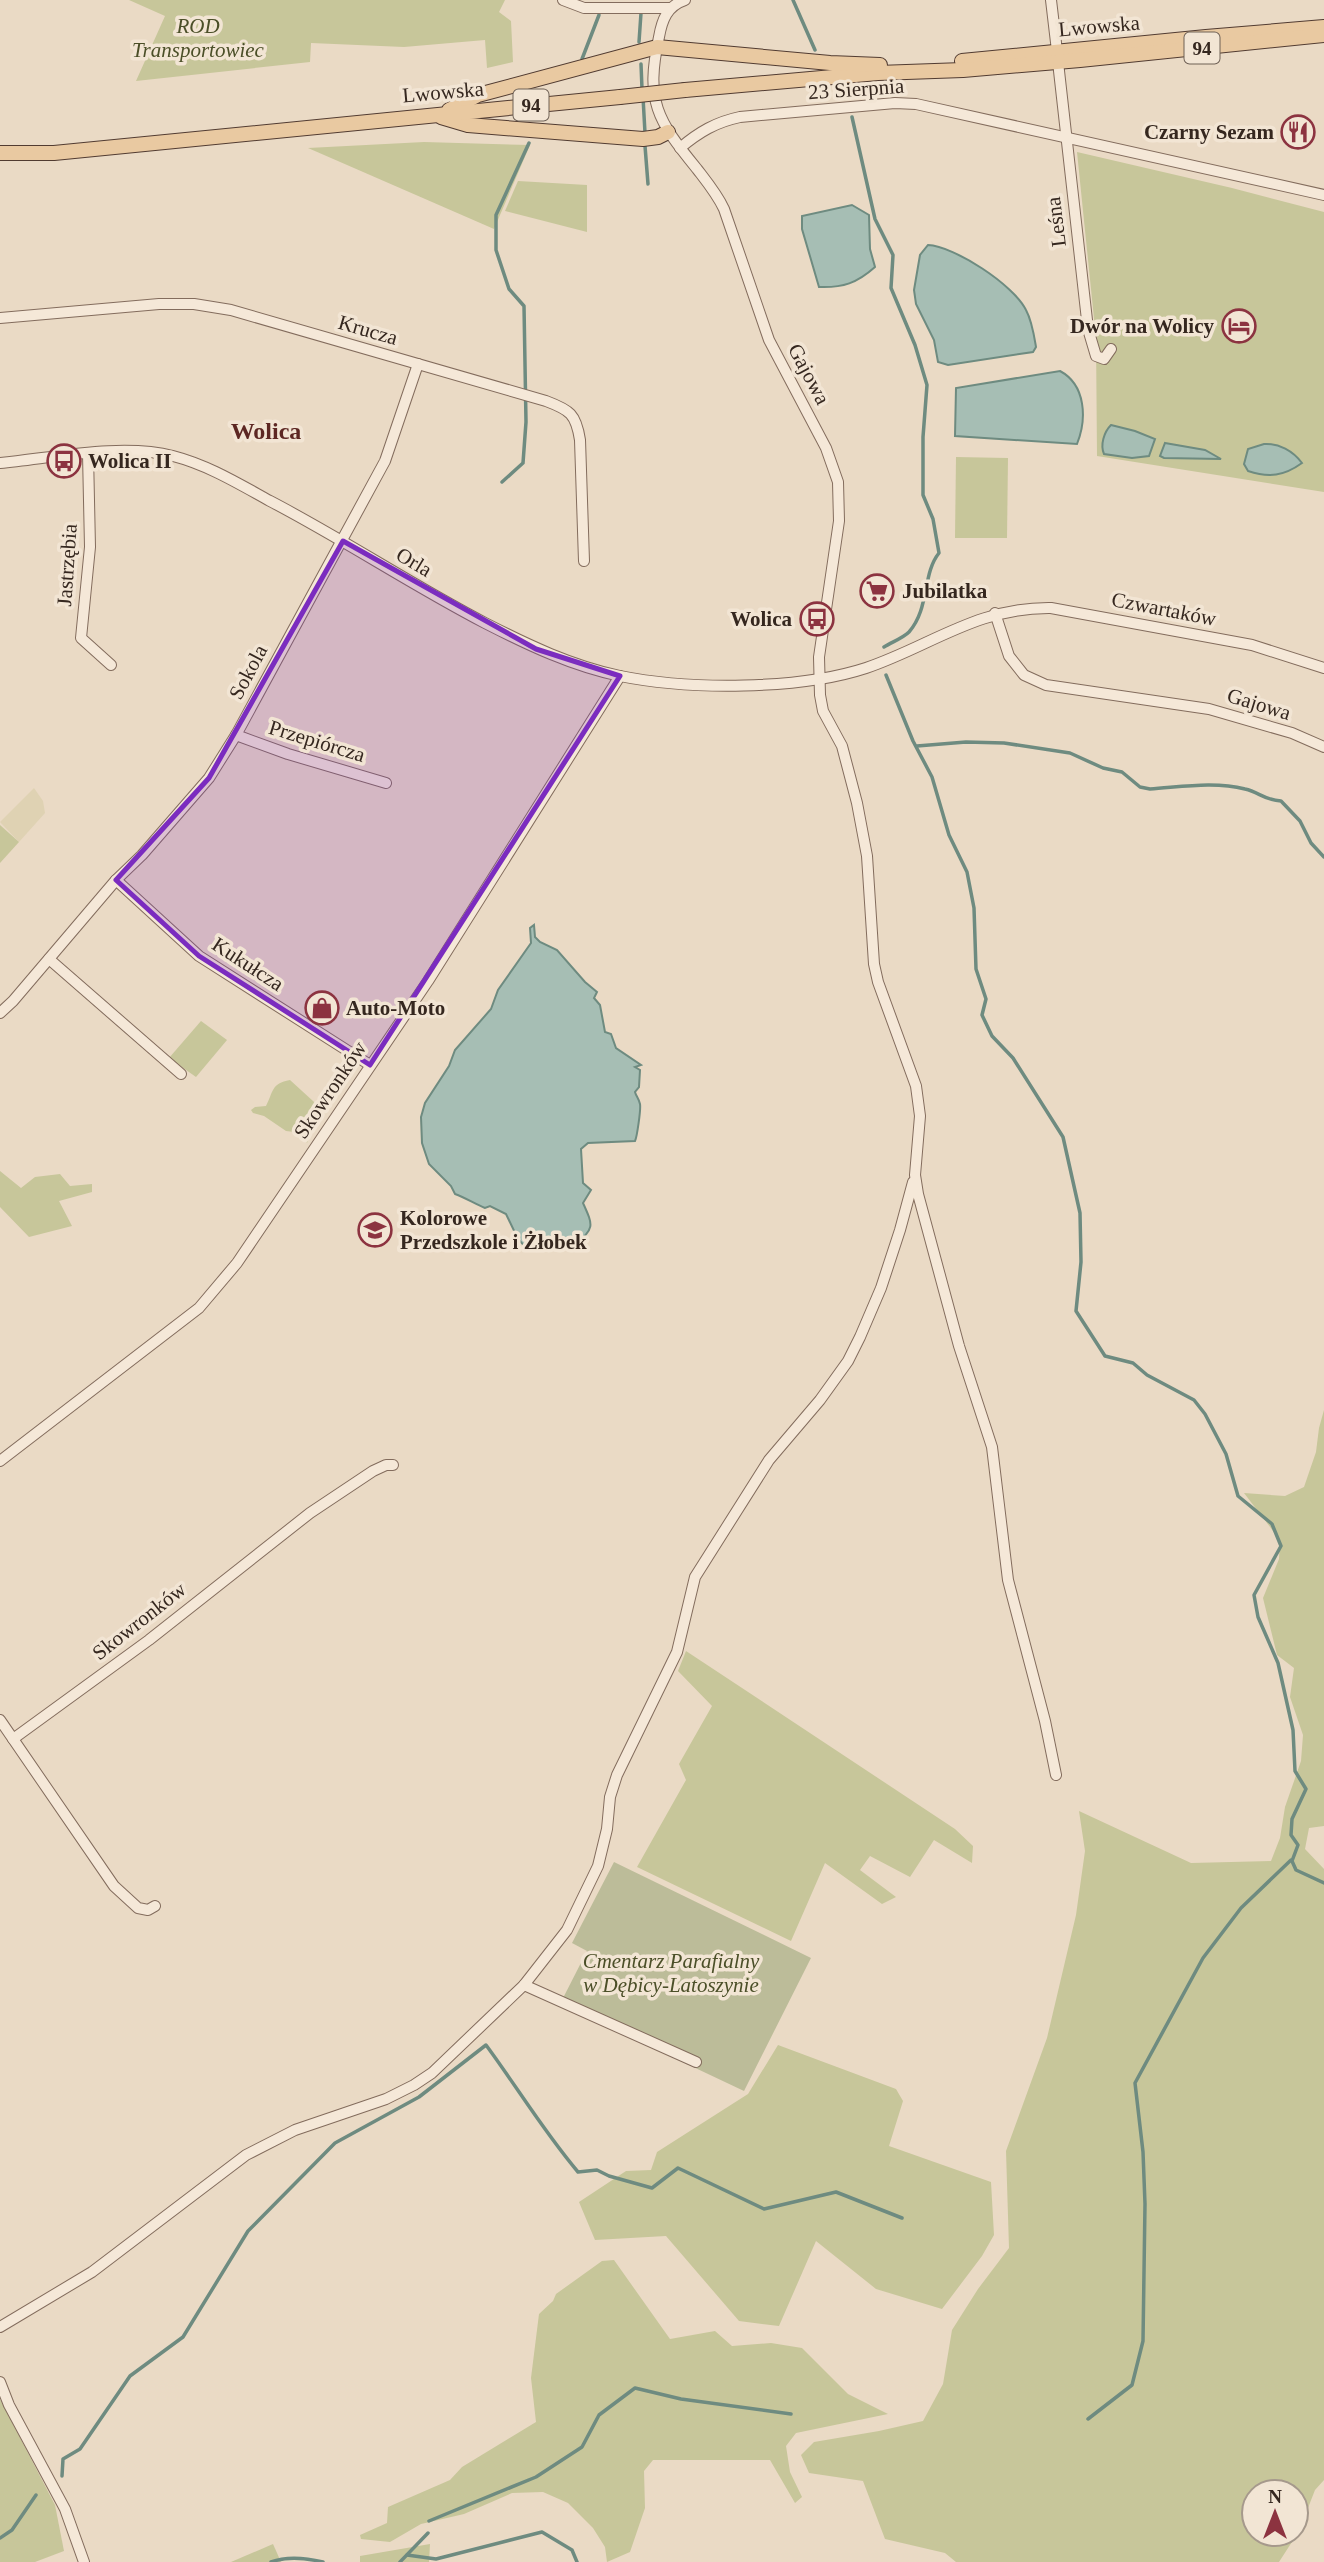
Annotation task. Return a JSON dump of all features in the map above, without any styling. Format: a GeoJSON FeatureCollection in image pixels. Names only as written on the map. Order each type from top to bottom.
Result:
{"type":"FeatureCollection","features":[{"type":"Feature","properties":{"kind":"main road","name":"Lwowska"},"geometry":{"type":"LineString","coordinates":[[0,164],[54,153],[685,90],[878,73],[963,71],[1057,56],[1324,27]]}},
{"type":"Feature","properties":{"kind":"main road","name":"Lwowska"},"geometry":{"type":"LineString","coordinates":[[878,73],[920,66],[1324,35]]}},
{"type":"Feature","properties":{"kind":"main road"},"geometry":{"type":"LineString","coordinates":[[437,114],[478,95],[657,47],[830,63],[920,66]]}},
{"type":"Feature","properties":{"kind":"main road"},"geometry":{"type":"LineString","coordinates":[[437,114],[468,125],[643,139],[658,137],[668,132]]}},
{"type":"Feature","properties":{"kind":"main road","name":"Lwowska"},"geometry":{"type":"LineString","coordinates":[[0,153],[54,153]]}},
{"type":"Feature","properties":{"kind":"street"},"geometry":{"type":"LineString","coordinates":[[563,0],[584,8],[670,8],[685,0]]}},
{"type":"Feature","properties":{"kind":"street","name":"Leśna"},"geometry":{"type":"LineString","coordinates":[[1051,0],[1088,329],[1096,356],[1104,359],[1111,349]]}},
{"type":"Feature","properties":{"kind":"street"},"geometry":{"type":"LineString","coordinates":[[657,47],[661,25],[670,8]]}},
{"type":"Feature","properties":{"kind":"street","name":"Gajowa"},"geometry":{"type":"LineString","coordinates":[[657,47],[653,84],[657,110],[668,132],[716,194],[724,209],[769,340],[834,466],[840,501],[839,521],[818,678],[822,711],[842,746],[859,813],[867,856],[877,982],[913,1076],[920,1116],[915,1175]]}},
{"type":"Feature","properties":{"kind":"street","name":"23 Sierpnia"},"geometry":{"type":"LineString","coordinates":[[680,148],[720,121],[895,103],[939,107],[1324,195]]}},
{"type":"Feature","properties":{"kind":"street"},"geometry":{"type":"LineString","coordinates":[[1042,131],[1059,118],[1063,111]]}},
{"type":"Feature","properties":{"kind":"street","name":"Krucza"},"geometry":{"type":"LineString","coordinates":[[0,318],[159,303],[194,304],[231,310],[519,393],[567,410],[577,423],[584,561]]}},
{"type":"Feature","properties":{"kind":"street","name":"Sokola"},"geometry":{"type":"LineString","coordinates":[[0,1013],[13,1002],[209,778],[236,735],[344,541],[385,461],[418,364]]}},
{"type":"Feature","properties":{"kind":"street","name":"Orla"},"geometry":{"type":"LineString","coordinates":[[0,463],[134,451],[171,456],[205,467],[344,541],[439,599],[536,649],[620,676],[667,683],[721,686],[818,678]]}},
{"type":"Feature","properties":{"kind":"street","name":"Jastrzębia"},"geometry":{"type":"LineString","coordinates":[[88,454],[90,547],[81,638],[111,665]]}},
{"type":"Feature","properties":{"kind":"street","name":"Czwartaków"},"geometry":{"type":"LineString","coordinates":[[995,613],[1051,608],[1252,645],[1324,668]]}},
{"type":"Feature","properties":{"kind":"street"},"geometry":{"type":"LineString","coordinates":[[818,678],[849,673],[882,661],[995,613]]}},
{"type":"Feature","properties":{"kind":"street","name":"Gajowa"},"geometry":{"type":"LineString","coordinates":[[995,613],[1009,656],[1024,675],[1046,685],[1209,709],[1292,733],[1324,747]]}},
{"type":"Feature","properties":{"kind":"street","name":"Skowronków"},"geometry":{"type":"LineString","coordinates":[[0,1461],[199,1308],[237,1264],[428,981],[620,676]]}},
{"type":"Feature","properties":{"kind":"street","name":"Przepiórcza"},"geometry":{"type":"LineString","coordinates":[[236,735],[288,754],[386,783]]}},
{"type":"Feature","properties":{"kind":"street","name":"Kukułcza"},"geometry":{"type":"LineString","coordinates":[[117,880],[199,956],[370,1065]]}},
{"type":"Feature","properties":{"kind":"street"},"geometry":{"type":"LineString","coordinates":[[49,959],[181,1074]]}},
{"type":"Feature","properties":{"kind":"street"},"geometry":{"type":"LineString","coordinates":[[915,1175],[958,1346],[992,1447],[1008,1580],[1045,1721],[1056,1775]]}},
{"type":"Feature","properties":{"kind":"street"},"geometry":{"type":"LineString","coordinates":[[0,2327],[92,2272],[246,2155],[295,2130],[377,2103],[414,2085],[432,2073],[524,1985],[567,1930],[598,1866],[607,1829],[610,1797],[630,1745],[677,1652],[695,1577],[769,1460],[820,1400],[848,1361],[881,1288],[901,1230],[915,1175]]}},
{"type":"Feature","properties":{"kind":"street","name":"Skowronków"},"geometry":{"type":"LineString","coordinates":[[13,1738],[149,1640],[310,1513],[373,1471],[393,1465]]}},
{"type":"Feature","properties":{"kind":"street"},"geometry":{"type":"LineString","coordinates":[[0,1720],[114,1886],[138,1908],[148,1910],[155,1906]]}},
{"type":"Feature","properties":{"kind":"street"},"geometry":{"type":"LineString","coordinates":[[524,1985],[696,2062]]}},
{"type":"Feature","properties":{"kind":"street"},"geometry":{"type":"LineString","coordinates":[[0,2382],[9,2405],[65,2509],[84,2562]]}},
{"type":"Feature","properties":{"kind":"highlighted area"},"geometry":{"type":"Polygon","coordinates":[[[343,541],[536,649],[620,676],[370,1065],[199,956],[116,880],[209,778],[343,541]]]}},
{"type":"Feature","properties":{"kind":"shaded area"},"geometry":{"type":"Polygon","coordinates":[[[852,205],[869,215],[870,249],[875,267],[849,283],[835,287],[819,287],[802,229],[802,216],[852,205]]]}},
{"type":"Feature","properties":{"kind":"shaded area"},"geometry":{"type":"Polygon","coordinates":[[[928,245],[967,259],[1009,289],[1030,319],[1036,347],[1033,352],[948,365],[938,362],[934,340],[916,304],[914,290],[920,255],[928,245]]]}},
{"type":"Feature","properties":{"kind":"shaded area"},"geometry":{"type":"Polygon","coordinates":[[[1060,371],[1075,385],[1082,403],[1082,424],[1077,444],[955,436],[956,388],[1060,371]]]}},
{"type":"Feature","properties":{"kind":"shaded area"},"geometry":{"type":"Polygon","coordinates":[[[1111,425],[1155,439],[1149,456],[1132,458],[1104,454],[1103,439],[1111,425]]]}},
{"type":"Feature","properties":{"kind":"shaded area"},"geometry":{"type":"Polygon","coordinates":[[[1165,443],[1205,450],[1221,459],[1164,458],[1160,456],[1165,443]]]}},
{"type":"Feature","properties":{"kind":"shaded area"},"geometry":{"type":"Polygon","coordinates":[[[1264,444],[1285,449],[1302,463],[1276,475],[1248,471],[1244,464],[1248,449],[1264,444]]]}},
{"type":"Feature","properties":{"kind":"shaded area"},"geometry":{"type":"Polygon","coordinates":[[[34,788],[43,801],[45,813],[19,842],[0,822],[34,788]]]}},
{"type":"Feature","properties":{"kind":"shaded area"},"geometry":{"type":"Polygon","coordinates":[[[534,925],[535,937],[557,950],[597,992],[594,998],[600,1005],[605,1032],[611,1034],[616,1048],[641,1065],[635,1067],[640,1070],[639,1087],[635,1092],[640,1107],[635,1141],[588,1143],[581,1149],[583,1183],[591,1190],[583,1203],[589,1217],[589,1231],[575,1245],[562,1244],[528,1250],[518,1239],[506,1214],[455,1194],[451,1186],[429,1164],[422,1143],[421,1117],[425,1103],[449,1066],[455,1050],[491,1009],[498,990],[531,943],[530,928],[534,925]]]}},
{"type":"Feature","properties":{"kind":"green space","name":"ROD Transportowiec"},"geometry":{"type":"Polygon","coordinates":[[[129,0],[505,0],[499,12],[511,21],[513,62],[487,68],[485,40],[404,47],[311,43],[310,62],[136,81],[165,16],[129,0]]]}},
{"type":"Feature","properties":{"kind":"green space"},"geometry":{"type":"Polygon","coordinates":[[[424,142],[530,145],[494,229],[308,148],[424,142]]]}},
{"type":"Feature","properties":{"kind":"green space"},"geometry":{"type":"Polygon","coordinates":[[[1077,152],[1324,212],[1324,492],[1097,456],[1096,338],[1077,152]]]}},
{"type":"Feature","properties":{"kind":"green space"},"geometry":{"type":"Polygon","coordinates":[[[518,181],[587,185],[587,232],[505,211],[518,181]]]}},
{"type":"Feature","properties":{"kind":"green space"},"geometry":{"type":"Polygon","coordinates":[[[956,457],[1008,458],[1007,538],[955,538],[956,457]]]}},
{"type":"Feature","properties":{"kind":"green space"},"geometry":{"type":"Polygon","coordinates":[[[0,825],[19,842],[0,863],[0,825]]]}},
{"type":"Feature","properties":{"kind":"green space"},"geometry":{"type":"Polygon","coordinates":[[[201,1021],[227,1040],[196,1077],[169,1058],[201,1021]]]}},
{"type":"Feature","properties":{"kind":"green space"},"geometry":{"type":"Polygon","coordinates":[[[290,1080],[325,1112],[307,1143],[303,1133],[286,1131],[251,1110],[266,1106],[276,1086],[290,1080]]]}},
{"type":"Feature","properties":{"kind":"green space"},"geometry":{"type":"Polygon","coordinates":[[[0,1171],[21,1188],[35,1177],[60,1174],[70,1186],[92,1184],[92,1192],[59,1201],[72,1226],[29,1237],[0,1207],[0,1171]]]}},
{"type":"Feature","properties":{"kind":"green space"},"geometry":{"type":"Polygon","coordinates":[[[1324,1410],[1324,1826],[1309,1828],[1305,1849],[1324,1869],[1324,2480],[1315,2490],[1310,2503],[1310,2478],[1240,2478],[1240,2548],[1288,2548],[1279,2562],[956,2562],[945,2553],[885,2539],[863,2481],[809,2473],[801,2455],[814,2442],[923,2421],[943,2384],[952,2330],[1009,2248],[1006,2151],[1047,2038],[1076,1915],[1085,1851],[1079,1811],[1191,1863],[1271,1861],[1280,1838],[1285,1807],[1301,1761],[1303,1735],[1290,1697],[1294,1668],[1277,1655],[1263,1598],[1279,1559],[1280,1540],[1244,1493],[1285,1496],[1304,1487],[1316,1452],[1324,1410]]]}},
{"type":"Feature","properties":{"kind":"green space"},"geometry":{"type":"Polygon","coordinates":[[[686,1651],[955,1829],[973,1846],[972,1863],[934,1840],[910,1877],[870,1856],[860,1870],[896,1897],[882,1904],[825,1863],[791,1941],[637,1867],[686,1780],[679,1764],[712,1706],[678,1671],[686,1651]]]}},
{"type":"Feature","properties":{"kind":"green space","name":"Cmentarz Parafialny w Dębicy-Latoszynie"},"geometry":{"type":"Polygon","coordinates":[[[614,1862],[811,1958],[744,2091],[560,2004],[587,1951],[572,1943],[614,1862]]]}},
{"type":"Feature","properties":{"kind":"green space"},"geometry":{"type":"Polygon","coordinates":[[[778,2045],[896,2089],[903,2101],[889,2146],[991,2182],[994,2235],[982,2256],[942,2309],[876,2289],[816,2241],[779,2326],[739,2321],[666,2236],[595,2240],[579,2202],[626,2171],[651,2170],[657,2152],[748,2094],[778,2045]]]}},
{"type":"Feature","properties":{"kind":"green space"},"geometry":{"type":"Polygon","coordinates":[[[614,2260],[670,2339],[715,2331],[732,2346],[771,2343],[802,2348],[848,2394],[888,2414],[796,2433],[786,2446],[790,2472],[802,2497],[795,2503],[770,2460],[653,2460],[644,2471],[645,2508],[630,2552],[607,2562],[605,2547],[593,2528],[568,2503],[543,2492],[512,2493],[464,2514],[421,2524],[390,2542],[361,2539],[360,2535],[387,2523],[388,2507],[450,2480],[462,2467],[536,2422],[531,2378],[539,2314],[553,2301],[556,2294],[602,2261],[614,2260]]]}},
{"type":"Feature","properties":{"kind":"green space"},"geometry":{"type":"Polygon","coordinates":[[[0,2399],[55,2505],[64,2551],[35,2562],[0,2562],[0,2399]]]}},
{"type":"Feature","properties":{"kind":"green space"},"geometry":{"type":"Polygon","coordinates":[[[273,2544],[281,2562],[231,2562],[273,2544]]]}},
{"type":"Feature","properties":{"kind":"green space"},"geometry":{"type":"Polygon","coordinates":[[[430,2544],[429,2562],[360,2562],[360,2556],[430,2544]]]}},
{"type":"Feature","properties":{"kind":"waterway"},"geometry":{"type":"LineString","coordinates":[[793,0],[815,50]]}},
{"type":"Feature","properties":{"kind":"waterway"},"geometry":{"type":"LineString","coordinates":[[639,42],[641,13]]}},
{"type":"Feature","properties":{"kind":"waterway"},"geometry":{"type":"LineString","coordinates":[[582,59],[599,15]]}},
{"type":"Feature","properties":{"kind":"waterway"},"geometry":{"type":"LineString","coordinates":[[641,64],[642,89]]}},
{"type":"Feature","properties":{"kind":"waterway"},"geometry":{"type":"LineString","coordinates":[[643,97],[645,133]]}},
{"type":"Feature","properties":{"kind":"waterway"},"geometry":{"type":"LineString","coordinates":[[852,117],[875,219],[893,255],[891,288],[915,345],[927,385],[923,437],[923,495],[933,519],[939,553],[930,571],[916,623],[907,634],[884,647]]}},
{"type":"Feature","properties":{"kind":"waterway"},"geometry":{"type":"LineString","coordinates":[[502,482],[523,463],[526,422],[524,306],[509,289],[496,250],[496,215],[529,143]]}},
{"type":"Feature","properties":{"kind":"waterway"},"geometry":{"type":"LineString","coordinates":[[645,146],[648,184]]}},
{"type":"Feature","properties":{"kind":"waterway"},"geometry":{"type":"LineString","coordinates":[[886,675],[913,741],[932,777],[949,835],[967,872],[974,908],[976,969],[986,999],[982,1015],[992,1036],[1013,1058],[1063,1137],[1080,1213],[1081,1262],[1076,1311],[1105,1356],[1133,1363],[1147,1375],[1194,1400],[1205,1414],[1226,1454],[1238,1496],[1272,1524],[1281,1546],[1254,1595],[1258,1617],[1278,1663],[1293,1730],[1295,1771],[1306,1789],[1292,1819],[1291,1835],[1298,1845],[1292,1861],[1296,1870],[1324,1883]]}},
{"type":"Feature","properties":{"kind":"waterway"},"geometry":{"type":"LineString","coordinates":[[917,746],[966,742],[1004,743],[1070,753],[1103,768],[1122,772],[1140,787],[1150,789],[1209,785],[1245,789],[1281,801],[1300,821],[1311,843],[1324,857]]}},
{"type":"Feature","properties":{"kind":"waterway"},"geometry":{"type":"LineString","coordinates":[[1088,2419],[1132,2385],[1143,2341],[1145,2204],[1143,2152],[1135,2083],[1203,1958],[1241,1908],[1291,1860]]}},
{"type":"Feature","properties":{"kind":"waterway"},"geometry":{"type":"LineString","coordinates":[[62,2476],[63,2459],[80,2449],[130,2376],[183,2337],[248,2231],[335,2143],[419,2097],[486,2045],[578,2172],[597,2170],[652,2188],[678,2168],[764,2209],[836,2192],[902,2218]]}},
{"type":"Feature","properties":{"kind":"waterway"},"geometry":{"type":"LineString","coordinates":[[429,2521],[536,2477],[582,2447],[599,2415],[635,2388],[681,2399],[791,2414]]}},
{"type":"Feature","properties":{"kind":"waterway"},"geometry":{"type":"LineString","coordinates":[[0,2538],[12,2530],[36,2495]]}},
{"type":"Feature","properties":{"kind":"waterway"},"geometry":{"type":"LineString","coordinates":[[407,2555],[436,2559],[542,2532],[572,2550],[577,2562]]}},
{"type":"Feature","properties":{"kind":"waterway"},"geometry":{"type":"LineString","coordinates":[[400,2562],[428,2533]]}},
{"type":"Feature","properties":{"kind":"waterway"},"geometry":{"type":"LineString","coordinates":[[271,2562],[297,2558],[323,2562]]}},
{"type":"Feature","properties":{"kind":"place","name":"Czarny Sezam"},"geometry":{"type":"Point","coordinates":[1298,132]}},
{"type":"Feature","properties":{"kind":"place","name":"Dwór na Wolicy"},"geometry":{"type":"Point","coordinates":[1239,326]}},
{"type":"Feature","properties":{"kind":"place","name":"Wolica II"},"geometry":{"type":"Point","coordinates":[64,461]}},
{"type":"Feature","properties":{"kind":"place","name":"Jubilatka"},"geometry":{"type":"Point","coordinates":[877,591]}},
{"type":"Feature","properties":{"kind":"place","name":"Wolica"},"geometry":{"type":"Point","coordinates":[817,619]}},
{"type":"Feature","properties":{"kind":"place","name":"Auto-Moto"},"geometry":{"type":"Point","coordinates":[322,1008]}},
{"type":"Feature","properties":{"kind":"place","name":"Kolorowe Przedszkole i Żłobek"},"geometry":{"type":"Point","coordinates":[375,1230]}},
{"type":"Feature","properties":{"kind":"district","name":"Wolica"},"geometry":{"type":"Point","coordinates":[266,431]}}]}
